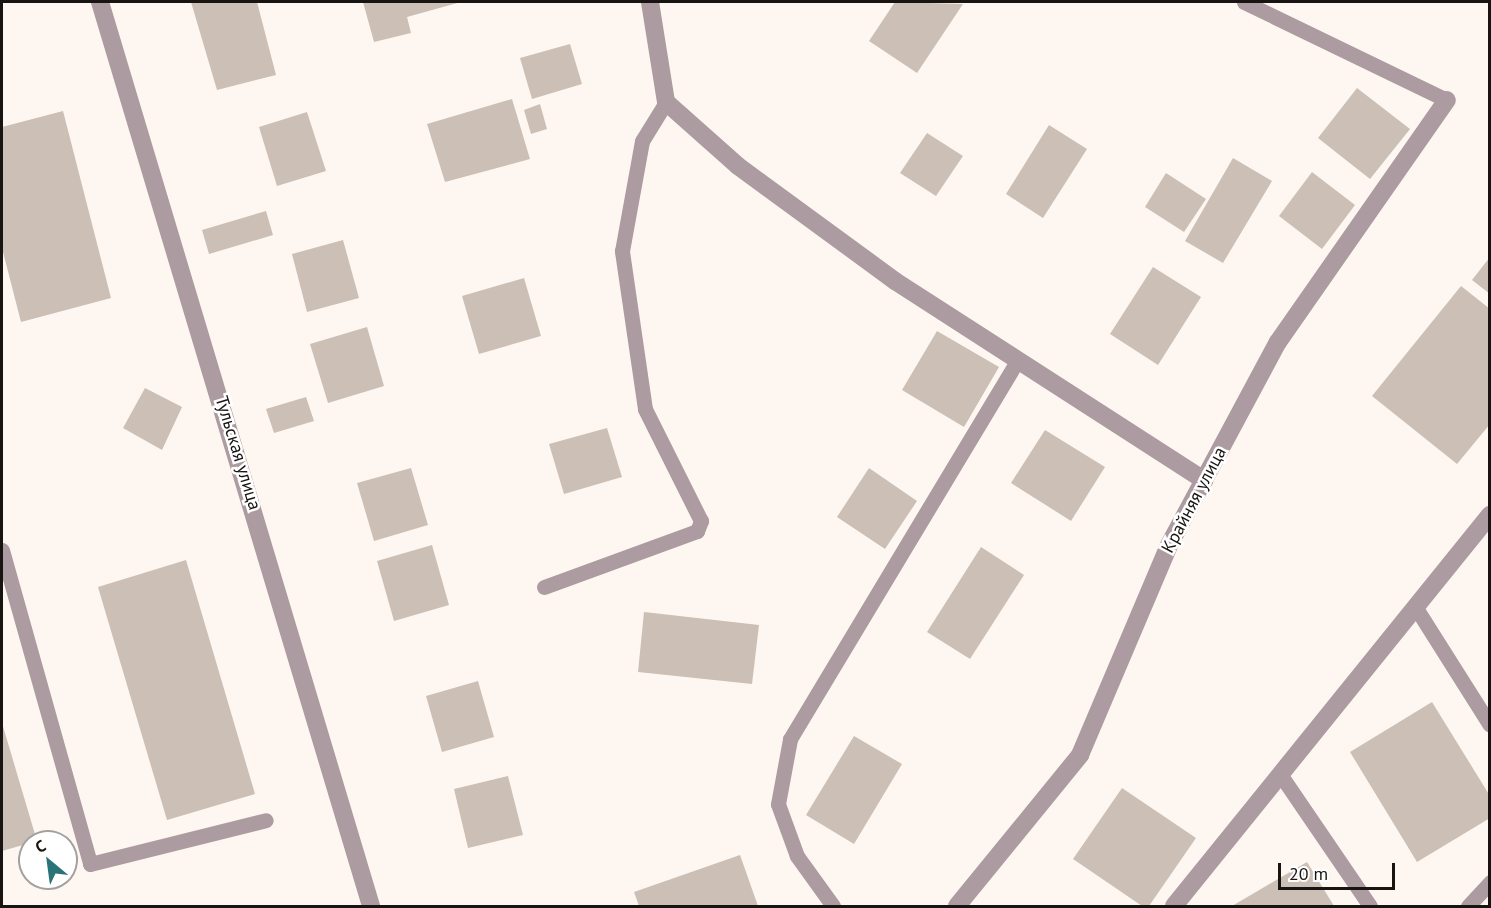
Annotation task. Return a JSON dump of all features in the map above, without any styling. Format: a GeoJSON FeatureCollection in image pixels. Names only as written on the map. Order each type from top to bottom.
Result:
{"type":"FeatureCollection","features":[{"type":"Feature","properties":{"kind":"street","name":"Тульская улица"},"geometry":{"type":"LineString","coordinates":[[100,2],[372,906]]}},
{"type":"Feature","properties":{"kind":"street"},"geometry":{"type":"LineString","coordinates":[[650,2],[666,102],[738,166],[895,281],[1204,480]]}},
{"type":"Feature","properties":{"kind":"street","name":"Крайняя улица"},"geometry":{"type":"LineString","coordinates":[[957,906],[1080,755],[1169,545],[1278,342],[1447,100]]}},
{"type":"Feature","properties":{"kind":"street"},"geometry":{"type":"LineString","coordinates":[[1174,906],[1282,777],[1490,515]]}},
{"type":"Feature","properties":{"kind":"lane"},"geometry":{"type":"LineString","coordinates":[[1244,2],[1447,100]]}},
{"type":"Feature","properties":{"kind":"lane"},"geometry":{"type":"LineString","coordinates":[[544,587],[697,531],[702,521],[645,410],[622,251],[642,141],[666,102]]}},
{"type":"Feature","properties":{"kind":"lane"},"geometry":{"type":"LineString","coordinates":[[832,906],[797,856],[778,804],[790,739],[1017,361]]}},
{"type":"Feature","properties":{"kind":"lane"},"geometry":{"type":"LineString","coordinates":[[2,550],[90,864],[266,820]]}},
{"type":"Feature","properties":{"kind":"lane"},"geometry":{"type":"LineString","coordinates":[[1416,608],[1490,725]]}},
{"type":"Feature","properties":{"kind":"lane"},"geometry":{"type":"LineString","coordinates":[[1282,777],[1370,906]]}},
{"type":"Feature","properties":{"kind":"lane"},"geometry":{"type":"LineString","coordinates":[[1468,906],[1490,882]]}},
{"type":"Feature","properties":{"kind":"building"},"geometry":{"type":"Polygon","coordinates":[[[191,2],[257,2],[276,75],[217,90],[191,2]]]}},
{"type":"Feature","properties":{"kind":"building"},"geometry":{"type":"Polygon","coordinates":[[[363,2],[461,2],[407,17],[411,33],[374,42],[363,2]]]}},
{"type":"Feature","properties":{"kind":"building"},"geometry":{"type":"Polygon","coordinates":[[[895,2],[963,4],[917,73],[869,41],[895,2]]]}},
{"type":"Feature","properties":{"kind":"building"},"geometry":{"type":"Polygon","coordinates":[[[570,44],[582,84],[532,99],[520,58],[570,44]]]}},
{"type":"Feature","properties":{"kind":"building"},"geometry":{"type":"Polygon","coordinates":[[[1357,88],[1410,129],[1370,179],[1318,138],[1357,88]]]}},
{"type":"Feature","properties":{"kind":"building"},"geometry":{"type":"Polygon","coordinates":[[[512,99],[530,159],[445,182],[427,124],[512,99]]]}},
{"type":"Feature","properties":{"kind":"building"},"geometry":{"type":"Polygon","coordinates":[[[540,104],[547,129],[531,134],[524,110],[540,104]]]}},
{"type":"Feature","properties":{"kind":"building"},"geometry":{"type":"Polygon","coordinates":[[[63,111],[111,298],[21,322],[2,248],[2,127],[63,111]]]}},
{"type":"Feature","properties":{"kind":"building"},"geometry":{"type":"Polygon","coordinates":[[[307,112],[326,171],[277,186],[259,127],[307,112]]]}},
{"type":"Feature","properties":{"kind":"building"},"geometry":{"type":"Polygon","coordinates":[[[1049,125],[1087,149],[1043,218],[1006,194],[1049,125]]]}},
{"type":"Feature","properties":{"kind":"building"},"geometry":{"type":"Polygon","coordinates":[[[927,133],[963,156],[936,196],[900,173],[927,133]]]}},
{"type":"Feature","properties":{"kind":"building"},"geometry":{"type":"Polygon","coordinates":[[[1233,158],[1272,181],[1223,263],[1185,241],[1233,158]]]}},
{"type":"Feature","properties":{"kind":"building"},"geometry":{"type":"Polygon","coordinates":[[[1312,172],[1355,205],[1322,249],[1279,216],[1312,172]]]}},
{"type":"Feature","properties":{"kind":"building"},"geometry":{"type":"Polygon","coordinates":[[[1166,173],[1206,199],[1184,232],[1145,207],[1166,173]]]}},
{"type":"Feature","properties":{"kind":"building"},"geometry":{"type":"Polygon","coordinates":[[[266,211],[273,235],[209,254],[202,230],[266,211]]]}},
{"type":"Feature","properties":{"kind":"building"},"geometry":{"type":"Polygon","coordinates":[[[343,240],[359,298],[307,312],[292,254],[343,240]]]}},
{"type":"Feature","properties":{"kind":"building"},"geometry":{"type":"Polygon","coordinates":[[[1490,257],[1490,294],[1472,280],[1490,257]]]}},
{"type":"Feature","properties":{"kind":"building"},"geometry":{"type":"Polygon","coordinates":[[[1153,267],[1201,297],[1158,365],[1110,334],[1153,267]]]}},
{"type":"Feature","properties":{"kind":"building"},"geometry":{"type":"Polygon","coordinates":[[[524,278],[541,336],[479,354],[462,296],[524,278]]]}},
{"type":"Feature","properties":{"kind":"building"},"geometry":{"type":"Polygon","coordinates":[[[1461,286],[1490,309],[1490,424],[1457,464],[1372,396],[1461,286]]]}},
{"type":"Feature","properties":{"kind":"building"},"geometry":{"type":"Polygon","coordinates":[[[367,327],[384,386],[328,403],[310,344],[367,327]]]}},
{"type":"Feature","properties":{"kind":"building"},"geometry":{"type":"Polygon","coordinates":[[[937,331],[999,367],[964,427],[902,390],[937,331]]]}},
{"type":"Feature","properties":{"kind":"building"},"geometry":{"type":"Polygon","coordinates":[[[145,388],[182,407],[162,450],[123,428],[145,388]]]}},
{"type":"Feature","properties":{"kind":"building"},"geometry":{"type":"Polygon","coordinates":[[[306,397],[314,421],[274,433],[266,409],[306,397]]]}},
{"type":"Feature","properties":{"kind":"building"},"geometry":{"type":"Polygon","coordinates":[[[607,428],[622,477],[564,494],[549,444],[607,428]]]}},
{"type":"Feature","properties":{"kind":"building"},"geometry":{"type":"Polygon","coordinates":[[[1045,430],[1105,467],[1071,521],[1011,483],[1045,430]]]}},
{"type":"Feature","properties":{"kind":"building"},"geometry":{"type":"Polygon","coordinates":[[[411,468],[428,525],[374,541],[357,483],[411,468]]]}},
{"type":"Feature","properties":{"kind":"building"},"geometry":{"type":"Polygon","coordinates":[[[869,468],[917,501],[885,549],[837,517],[869,468]]]}},
{"type":"Feature","properties":{"kind":"building"},"geometry":{"type":"Polygon","coordinates":[[[432,545],[449,605],[394,621],[377,561],[432,545]]]}},
{"type":"Feature","properties":{"kind":"building"},"geometry":{"type":"Polygon","coordinates":[[[981,547],[1024,575],[970,659],[927,632],[981,547]]]}},
{"type":"Feature","properties":{"kind":"building"},"geometry":{"type":"Polygon","coordinates":[[[186,560],[255,794],[167,820],[98,587],[186,560]]]}},
{"type":"Feature","properties":{"kind":"building"},"geometry":{"type":"Polygon","coordinates":[[[644,612],[759,625],[752,684],[638,672],[644,612]]]}},
{"type":"Feature","properties":{"kind":"building"},"geometry":{"type":"Polygon","coordinates":[[[478,681],[494,737],[442,752],[426,696],[478,681]]]}},
{"type":"Feature","properties":{"kind":"building"},"geometry":{"type":"Polygon","coordinates":[[[1432,702],[1490,796],[1490,818],[1417,862],[1350,752],[1432,702]]]}},
{"type":"Feature","properties":{"kind":"building"},"geometry":{"type":"Polygon","coordinates":[[[2,723],[34,830],[18,830],[18,846],[2,851],[2,723]]]}},
{"type":"Feature","properties":{"kind":"building"},"geometry":{"type":"Polygon","coordinates":[[[854,736],[902,764],[854,844],[806,815],[854,736]]]}},
{"type":"Feature","properties":{"kind":"building"},"geometry":{"type":"Polygon","coordinates":[[[508,776],[523,835],[468,848],[454,789],[508,776]]]}},
{"type":"Feature","properties":{"kind":"building"},"geometry":{"type":"Polygon","coordinates":[[[1122,788],[1196,838],[1149,906],[1142,906],[1073,859],[1122,788]]]}},
{"type":"Feature","properties":{"kind":"building"},"geometry":{"type":"Polygon","coordinates":[[[740,855],[758,906],[639,906],[634,892],[740,855]]]}},
{"type":"Feature","properties":{"kind":"building"},"geometry":{"type":"Polygon","coordinates":[[[1307,862],[1334,906],[1232,906],[1307,862]]]}}]}
